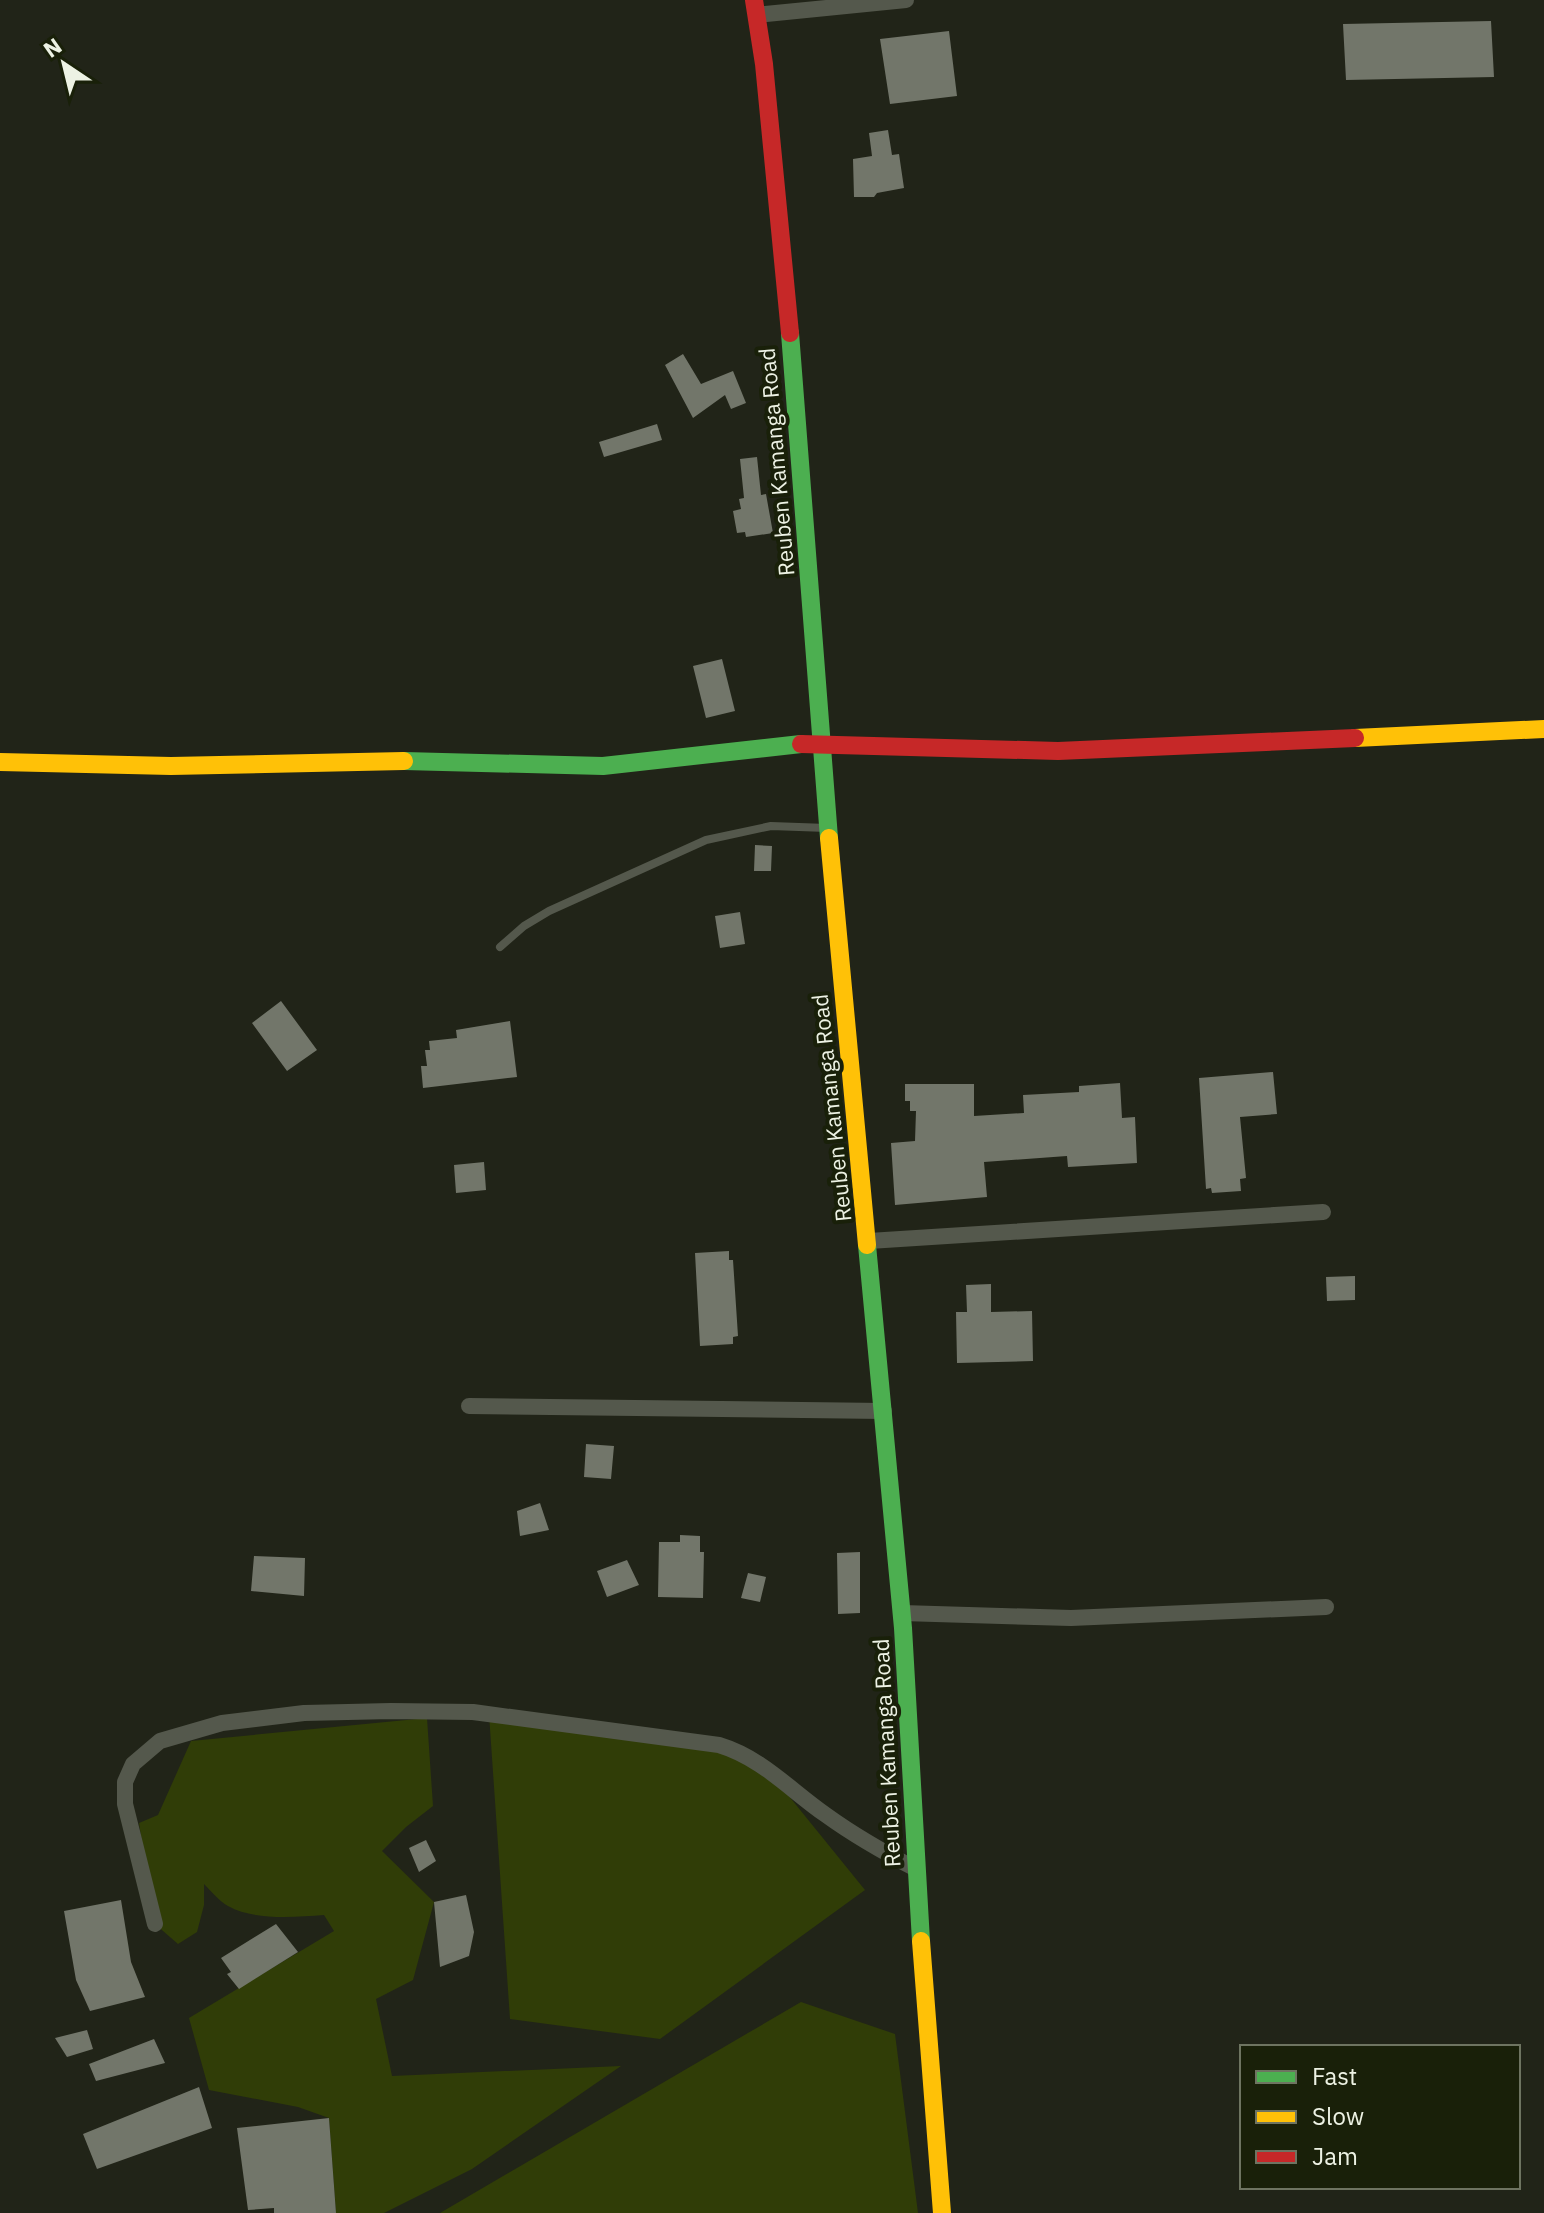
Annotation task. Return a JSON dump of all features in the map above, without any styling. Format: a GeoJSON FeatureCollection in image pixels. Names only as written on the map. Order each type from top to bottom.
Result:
{"type":"FeatureCollection","features":[{"type":"Feature","properties":{"kind":"street"},"geometry":{"type":"LineString","coordinates":[[755,7],[906,0]]}},
{"type":"Feature","properties":{"kind":"street","name":"Reuben Kamanga Road"},"geometry":{"type":"LineString","coordinates":[[755,7],[764,64],[803,462],[828,828],[902,1613],[916,1869],[942,2213]]}},
{"type":"Feature","properties":{"kind":"street"},"geometry":{"type":"LineString","coordinates":[[0,762],[171,766],[408,761],[603,766],[821,742],[853,747],[1058,751],[1544,729]]}},
{"type":"Feature","properties":{"kind":"street"},"geometry":{"type":"LineString","coordinates":[[869,1241],[1323,1212]]}},
{"type":"Feature","properties":{"kind":"street"},"geometry":{"type":"LineString","coordinates":[[469,1406],[884,1411]]}},
{"type":"Feature","properties":{"kind":"street"},"geometry":{"type":"LineString","coordinates":[[902,1613],[1071,1618],[1326,1607]]}},
{"type":"Feature","properties":{"kind":"street"},"geometry":{"type":"LineString","coordinates":[[155,1924],[125,1804],[125,1782],[133,1764],[160,1741],[222,1723],[304,1713],[473,1712],[719,1745],[742,1752],[824,1814],[916,1869]]}},
{"type":"Feature","properties":{"kind":"lane"},"geometry":{"type":"LineString","coordinates":[[500,947],[524,926],[549,911],[706,840],[771,826],[828,828]]}},
{"type":"Feature","properties":{"kind":"green space"},"geometry":{"type":"Polygon","coordinates":[[[489,1714],[736,1755],[788,1795],[865,1890],[660,2039],[510,2019],[489,1714]]]}},
{"type":"Feature","properties":{"kind":"green space"},"geometry":{"type":"Polygon","coordinates":[[[427,1718],[433,1806],[382,1851],[434,1902],[413,1980],[376,1999],[392,2076],[621,2066],[472,2169],[384,2213],[336,2213],[329,2118],[298,2107],[209,2090],[189,2018],[334,1931],[324,1915],[275,1917],[239,1911],[221,1901],[204,1884],[204,1905],[197,1932],[178,1944],[155,1924],[139,1823],[158,1815],[191,1741],[427,1718]]]}},
{"type":"Feature","properties":{"kind":"green space"},"geometry":{"type":"Polygon","coordinates":[[[801,2002],[895,2034],[918,2213],[440,2213],[801,2002]]]}},
{"type":"Feature","properties":{"kind":"building"},"geometry":{"type":"Polygon","coordinates":[[[1491,21],[1494,77],[1346,80],[1343,24],[1491,21]]]}},
{"type":"Feature","properties":{"kind":"building"},"geometry":{"type":"Polygon","coordinates":[[[949,31],[957,96],[890,104],[880,39],[949,31]]]}},
{"type":"Feature","properties":{"kind":"building"},"geometry":{"type":"Polygon","coordinates":[[[888,130],[892,155],[899,154],[904,188],[877,193],[874,197],[854,197],[853,159],[872,156],[869,133],[888,130]]]}},
{"type":"Feature","properties":{"kind":"building"},"geometry":{"type":"Polygon","coordinates":[[[683,354],[701,384],[733,371],[746,403],[731,409],[725,395],[693,418],[665,365],[683,354]]]}},
{"type":"Feature","properties":{"kind":"building"},"geometry":{"type":"Polygon","coordinates":[[[657,424],[662,440],[604,457],[599,442],[657,424]]]}},
{"type":"Feature","properties":{"kind":"building"},"geometry":{"type":"Polygon","coordinates":[[[757,457],[761,495],[766,494],[773,533],[746,537],[745,532],[737,533],[733,511],[741,509],[739,499],[744,498],[740,459],[757,457]]]}},
{"type":"Feature","properties":{"kind":"building"},"geometry":{"type":"Polygon","coordinates":[[[722,659],[735,711],[706,718],[693,666],[722,659]]]}},
{"type":"Feature","properties":{"kind":"building"},"geometry":{"type":"Polygon","coordinates":[[[755,845],[772,846],[771,871],[754,871],[755,845]]]}},
{"type":"Feature","properties":{"kind":"building"},"geometry":{"type":"Polygon","coordinates":[[[740,912],[745,944],[720,948],[715,916],[740,912]]]}},
{"type":"Feature","properties":{"kind":"building"},"geometry":{"type":"Polygon","coordinates":[[[281,1001],[317,1050],[287,1071],[252,1023],[281,1001]]]}},
{"type":"Feature","properties":{"kind":"building"},"geometry":{"type":"Polygon","coordinates":[[[510,1021],[517,1077],[423,1088],[421,1066],[427,1066],[425,1050],[430,1050],[429,1041],[457,1038],[456,1030],[510,1021]]]}},
{"type":"Feature","properties":{"kind":"building"},"geometry":{"type":"Polygon","coordinates":[[[1273,1072],[1277,1114],[1240,1117],[1246,1178],[1240,1179],[1241,1191],[1212,1193],[1211,1188],[1206,1189],[1199,1078],[1273,1072]]]}},
{"type":"Feature","properties":{"kind":"building"},"geometry":{"type":"Polygon","coordinates":[[[1120,1083],[1122,1118],[1135,1117],[1137,1163],[1068,1167],[1067,1156],[984,1162],[987,1197],[895,1205],[891,1143],[915,1141],[916,1111],[910,1111],[910,1101],[905,1101],[905,1084],[974,1084],[974,1116],[1024,1113],[1023,1095],[1079,1092],[1079,1086],[1120,1083]]]}},
{"type":"Feature","properties":{"kind":"building"},"geometry":{"type":"Polygon","coordinates":[[[484,1162],[486,1190],[456,1193],[454,1165],[484,1162]]]}},
{"type":"Feature","properties":{"kind":"building"},"geometry":{"type":"Polygon","coordinates":[[[729,1251],[729,1260],[733,1260],[738,1336],[733,1337],[733,1344],[700,1346],[695,1253],[729,1251]]]}},
{"type":"Feature","properties":{"kind":"building"},"geometry":{"type":"Polygon","coordinates":[[[1355,1276],[1355,1300],[1327,1301],[1326,1277],[1355,1276]]]}},
{"type":"Feature","properties":{"kind":"building"},"geometry":{"type":"Polygon","coordinates":[[[991,1284],[991,1312],[1032,1311],[1033,1361],[957,1363],[956,1312],[967,1312],[966,1285],[991,1284]]]}},
{"type":"Feature","properties":{"kind":"building"},"geometry":{"type":"Polygon","coordinates":[[[586,1444],[614,1446],[611,1479],[584,1477],[586,1444]]]}},
{"type":"Feature","properties":{"kind":"building"},"geometry":{"type":"Polygon","coordinates":[[[540,1503],[549,1530],[520,1536],[517,1511],[540,1503]]]}},
{"type":"Feature","properties":{"kind":"building"},"geometry":{"type":"Polygon","coordinates":[[[680,1535],[700,1536],[700,1552],[704,1552],[703,1598],[658,1597],[659,1542],[680,1542],[680,1535]]]}},
{"type":"Feature","properties":{"kind":"building"},"geometry":{"type":"Polygon","coordinates":[[[860,1552],[860,1613],[838,1614],[837,1553],[860,1552]]]}},
{"type":"Feature","properties":{"kind":"building"},"geometry":{"type":"Polygon","coordinates":[[[254,1556],[305,1558],[304,1596],[251,1591],[254,1556]]]}},
{"type":"Feature","properties":{"kind":"building"},"geometry":{"type":"Polygon","coordinates":[[[627,1560],[639,1585],[607,1597],[597,1571],[627,1560]]]}},
{"type":"Feature","properties":{"kind":"building"},"geometry":{"type":"Polygon","coordinates":[[[748,1573],[766,1577],[760,1602],[741,1598],[748,1573]]]}},
{"type":"Feature","properties":{"kind":"building"},"geometry":{"type":"Polygon","coordinates":[[[426,1840],[436,1861],[419,1872],[409,1848],[426,1840]]]}},
{"type":"Feature","properties":{"kind":"building"},"geometry":{"type":"Polygon","coordinates":[[[466,1895],[474,1932],[469,1956],[440,1967],[434,1902],[466,1895]]]}},
{"type":"Feature","properties":{"kind":"building"},"geometry":{"type":"Polygon","coordinates":[[[121,1900],[131,1962],[145,1997],[90,2011],[76,1980],[64,1911],[121,1900]]]}},
{"type":"Feature","properties":{"kind":"building"},"geometry":{"type":"Polygon","coordinates":[[[276,1924],[298,1952],[239,1989],[227,1974],[231,1972],[221,1958],[276,1924]]]}},
{"type":"Feature","properties":{"kind":"building"},"geometry":{"type":"Polygon","coordinates":[[[87,2030],[93,2049],[67,2057],[55,2038],[87,2030]]]}},
{"type":"Feature","properties":{"kind":"building"},"geometry":{"type":"Polygon","coordinates":[[[154,2039],[165,2063],[96,2081],[89,2064],[154,2039]]]}},
{"type":"Feature","properties":{"kind":"building"},"geometry":{"type":"Polygon","coordinates":[[[199,2087],[212,2128],[97,2169],[83,2134],[199,2087]]]}},
{"type":"Feature","properties":{"kind":"building"},"geometry":{"type":"Polygon","coordinates":[[[329,2118],[336,2213],[274,2213],[274,2208],[248,2210],[237,2128],[329,2118]]]}},
{"type":"Feature","properties":{"kind":"traffic: fast"},"geometry":{"type":"LineString","coordinates":[[790,333],[829,838]]}},
{"type":"Feature","properties":{"kind":"traffic: fast"},"geometry":{"type":"LineString","coordinates":[[404,761],[603,766],[801,744]]}},
{"type":"Feature","properties":{"kind":"traffic: fast"},"geometry":{"type":"LineString","coordinates":[[867,1245],[903,1628],[921,1941]]}},
{"type":"Feature","properties":{"kind":"traffic: slow"},"geometry":{"type":"LineString","coordinates":[[1355,738],[1544,729]]}},
{"type":"Feature","properties":{"kind":"traffic: slow"},"geometry":{"type":"LineString","coordinates":[[0,762],[171,766],[404,761]]}},
{"type":"Feature","properties":{"kind":"traffic: slow"},"geometry":{"type":"LineString","coordinates":[[829,838],[867,1245]]}},
{"type":"Feature","properties":{"kind":"traffic: slow"},"geometry":{"type":"LineString","coordinates":[[921,1941],[942,2213]]}},
{"type":"Feature","properties":{"kind":"traffic: jam"},"geometry":{"type":"LineString","coordinates":[[754,0],[764,64],[790,333]]}},
{"type":"Feature","properties":{"kind":"traffic: jam"},"geometry":{"type":"LineString","coordinates":[[801,744],[1058,751],[1355,738]]}}]}
